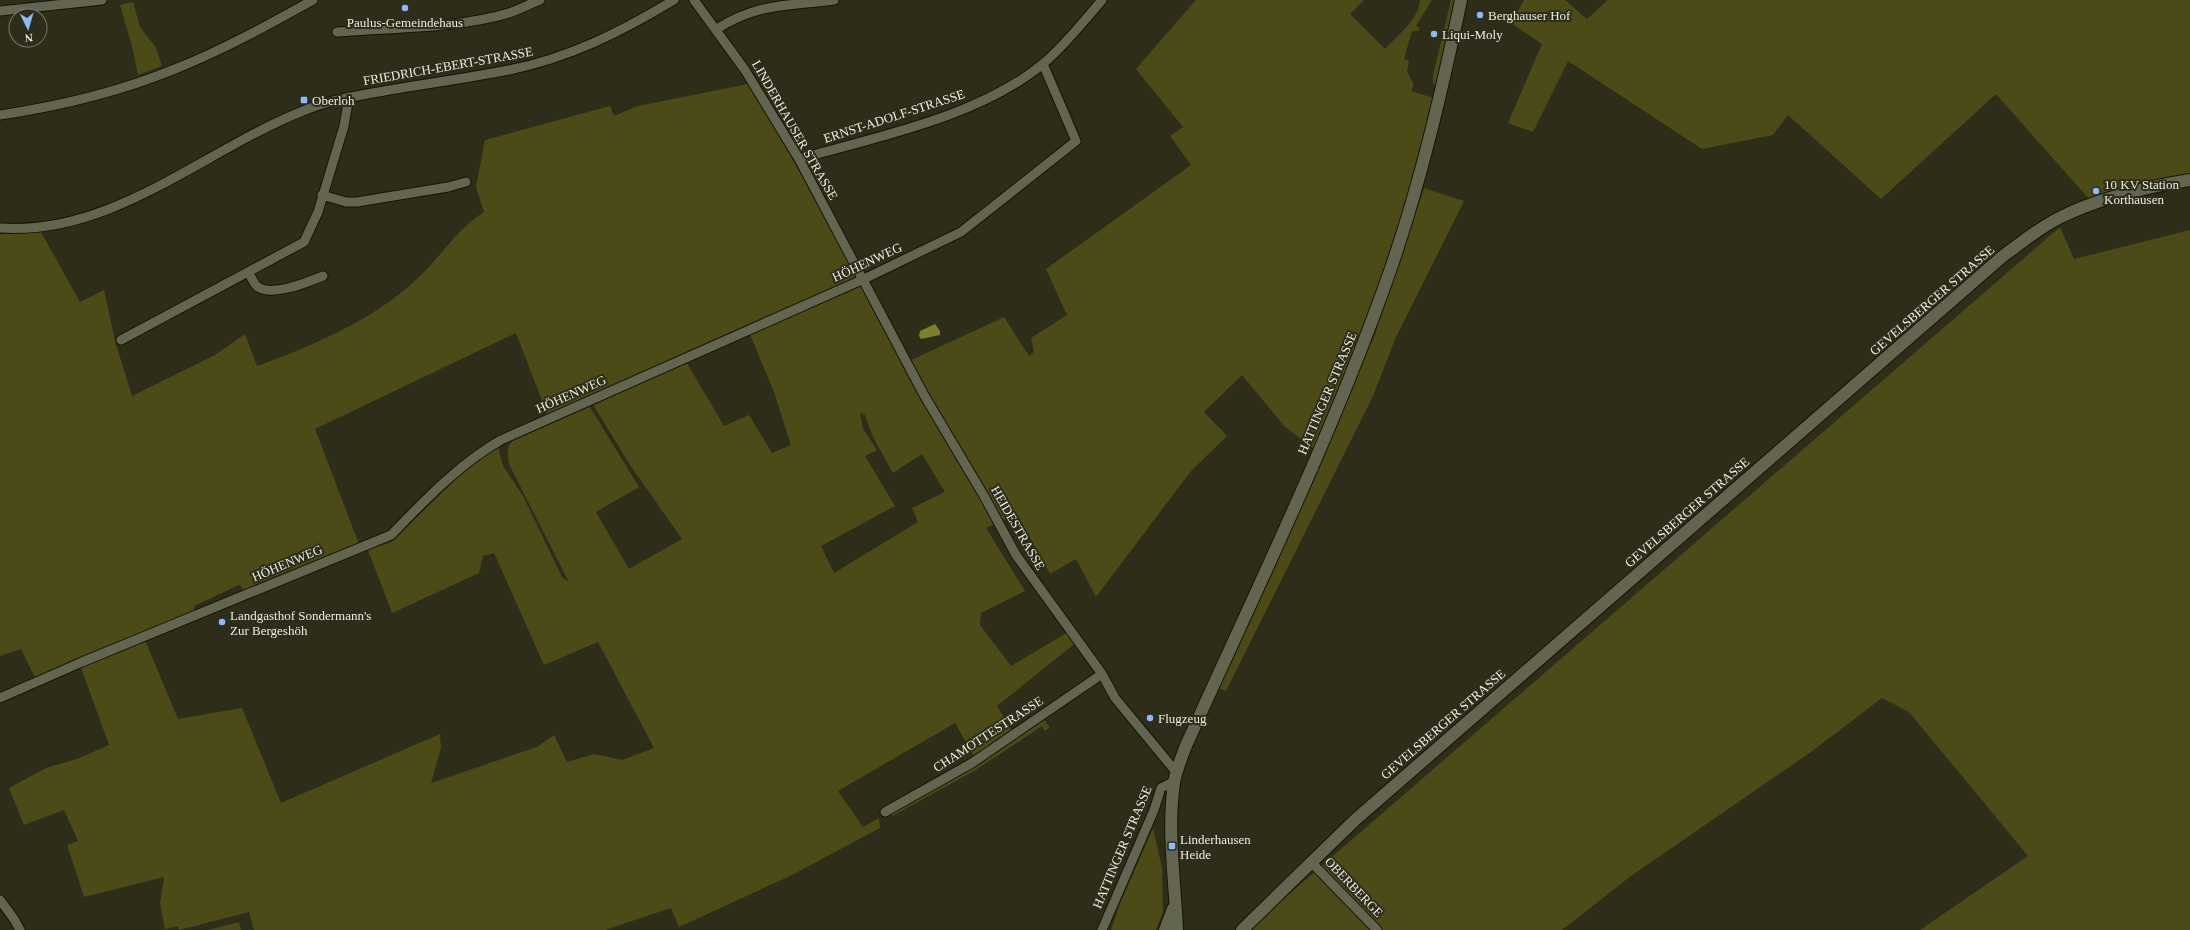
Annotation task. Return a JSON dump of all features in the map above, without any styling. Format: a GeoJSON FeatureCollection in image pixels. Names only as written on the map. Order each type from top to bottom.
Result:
{"type":"FeatureCollection","features":[{"type":"Feature","properties":{"kind":"main road","name":"HATTINGER STRASSE"},"geometry":{"type":"LineString","coordinates":[[1178,927],[1175,904],[1172,813],[1176,777],[1184,748],[1289,516],[1368,331],[1413,201],[1461,0]]}},
{"type":"Feature","properties":{"kind":"main road","name":"GEVELSBERGER STRASSE"},"geometry":{"type":"LineString","coordinates":[[1242,930],[1311,862],[1401,779],[1960,293],[2024,240],[2058,219],[2092,204],[2190,180]]}},
{"type":"Feature","properties":{"kind":"main road"},"geometry":{"type":"LineString","coordinates":[[1165,930],[1175,904]]}},
{"type":"Feature","properties":{"kind":"street"},"geometry":{"type":"LineString","coordinates":[[0,11],[102,0]]}},
{"type":"Feature","properties":{"kind":"street"},"geometry":{"type":"LineString","coordinates":[[0,116],[92,97],[157,76],[217,51],[313,0]]}},
{"type":"Feature","properties":{"kind":"street"},"geometry":{"type":"LineString","coordinates":[[337,32],[419,27],[482,19],[510,12],[540,0]]}},
{"type":"Feature","properties":{"kind":"street","name":"FRIEDRICH-EBERT-STRASSE"},"geometry":{"type":"LineString","coordinates":[[0,228],[24,229],[54,226],[100,211],[142,194],[276,122],[305,110],[349,97],[495,72],[549,60],[620,32],[674,0]]}},
{"type":"Feature","properties":{"kind":"street","name":"LINDERHAUSER STRASSE"},"geometry":{"type":"LineString","coordinates":[[694,0],[717,29],[745,70],[799,159],[864,279]]}},
{"type":"Feature","properties":{"kind":"street"},"geometry":{"type":"LineString","coordinates":[[717,29],[734,18],[763,8],[834,0]]}},
{"type":"Feature","properties":{"kind":"street","name":"ERNST-ADOLF-STRASSE"},"geometry":{"type":"LineString","coordinates":[[799,159],[952,113],[996,93],[1043,64],[1062,46],[1102,0]]}},
{"type":"Feature","properties":{"kind":"street","name":"HÖHENWEG"},"geometry":{"type":"LineString","coordinates":[[0,698],[82,662],[391,535],[422,503],[475,455],[501,440],[864,279],[961,232],[1076,141],[1043,64]]}},
{"type":"Feature","properties":{"kind":"street"},"geometry":{"type":"LineString","coordinates":[[121,340],[304,242],[312,226],[344,126],[349,97]]}},
{"type":"Feature","properties":{"kind":"street"},"geometry":{"type":"LineString","coordinates":[[322,195],[346,202],[357,202],[448,187],[466,182]]}},
{"type":"Feature","properties":{"kind":"street"},"geometry":{"type":"LineString","coordinates":[[248,272],[257,287],[264,290],[298,286],[323,276]]}},
{"type":"Feature","properties":{"kind":"street","name":"HEIDESTRASSE"},"geometry":{"type":"LineString","coordinates":[[864,279],[924,394],[984,496],[1016,555],[1102,674],[1115,698],[1176,777]]}},
{"type":"Feature","properties":{"kind":"street","name":"CHAMOTTESTRASSE"},"geometry":{"type":"LineString","coordinates":[[885,812],[972,763],[1102,674]]}},
{"type":"Feature","properties":{"kind":"street","name":"HATTINGER STRASSE"},"geometry":{"type":"LineString","coordinates":[[1102,930],[1146,829],[1161,788],[1176,777]]}},
{"type":"Feature","properties":{"kind":"street","name":"OBERBERGE"},"geometry":{"type":"LineString","coordinates":[[1311,862],[1377,930]]}},
{"type":"Feature","properties":{"kind":"street"},"geometry":{"type":"LineString","coordinates":[[0,900],[20,930]]}},
{"type":"Feature","properties":{"kind":"shaded area"},"geometry":{"type":"Polygon","coordinates":[[[1196,0],[1364,0],[1350,14],[1385,49],[1412,20],[1419,7],[1420,0],[1432,0],[1416,26],[1419,27],[1419,31],[1412,31],[1404,59],[1409,61],[1407,71],[1414,85],[1411,91],[1434,98],[1419,164],[1369,314],[1313,448],[1285,427],[1242,375],[1204,412],[1227,436],[1191,471],[1096,597],[1076,559],[1050,574],[1017,514],[986,528],[1025,591],[981,613],[980,625],[1011,666],[1070,631],[1078,641],[997,706],[1014,734],[975,758],[955,723],[838,791],[863,827],[879,818],[880,828],[790,876],[679,927],[671,908],[605,930],[254,930],[249,912],[179,930],[178,926],[165,929],[160,904],[164,877],[84,897],[67,845],[78,841],[64,810],[24,825],[9,788],[46,768],[77,759],[109,745],[80,665],[145,640],[178,719],[242,708],[281,803],[440,734],[441,748],[431,783],[537,747],[554,735],[567,762],[594,754],[622,760],[654,748],[598,642],[544,665],[494,553],[483,556],[479,573],[392,613],[368,550],[392,542],[479,456],[497,442],[503,466],[523,496],[562,577],[569,582],[509,464],[508,450],[513,440],[521,434],[544,422],[588,404],[639,487],[596,512],[629,569],[682,539],[630,465],[589,398],[548,416],[516,333],[315,429],[359,544],[246,592],[239,585],[194,606],[195,614],[37,682],[21,649],[0,656],[0,234],[41,232],[80,302],[104,290],[115,341],[132,396],[215,355],[245,334],[257,366],[299,350],[340,331],[360,320],[398,295],[424,272],[465,227],[484,212],[476,187],[485,140],[610,106],[614,116],[638,106],[748,84],[794,162],[905,363],[1004,317],[1029,356],[1034,352],[1031,338],[1067,315],[1046,269],[1191,165],[1170,136],[1183,127],[1136,69],[1196,0]],[[749,332],[685,360],[724,426],[749,415],[772,453],[791,445],[774,392],[749,332]],[[860,413],[863,429],[877,450],[865,456],[895,506],[821,546],[834,573],[918,522],[912,508],[945,492],[922,454],[893,473],[873,437],[865,415],[860,413]]]}},
{"type":"Feature","properties":{"kind":"shaded area"},"geometry":{"type":"Polygon","coordinates":[[[1451,0],[1454,0],[1436,85],[1433,84],[1433,75],[1451,0]]]}},
{"type":"Feature","properties":{"kind":"shaded area"},"geometry":{"type":"Polygon","coordinates":[[[1524,0],[1565,0],[1587,19],[1608,0],[2190,0],[2190,175],[2127,187],[2089,199],[1996,94],[1881,199],[1788,115],[1773,135],[1702,149],[1568,61],[1533,132],[1508,123],[1542,44],[1511,23],[1524,0]]]}},
{"type":"Feature","properties":{"kind":"shaded area"},"geometry":{"type":"Polygon","coordinates":[[[133,2],[140,27],[156,48],[162,66],[138,75],[132,46],[120,5],[133,2]]]}},
{"type":"Feature","properties":{"kind":"shaded area"},"geometry":{"type":"Polygon","coordinates":[[[1424,188],[1464,201],[1396,337],[1373,396],[1226,691],[1218,688],[1374,337],[1424,188]]]}},
{"type":"Feature","properties":{"kind":"shaded area"},"geometry":{"type":"Polygon","coordinates":[[[2060,227],[2074,259],[2190,230],[2190,930],[1920,930],[2028,856],[1909,712],[1882,698],[1811,752],[1631,876],[1562,930],[1250,930],[1266,914],[2060,227]]]}},
{"type":"Feature","properties":{"kind":"shaded area"},"geometry":{"type":"Polygon","coordinates":[[[935,324],[940,331],[940,335],[921,339],[919,336],[920,331],[935,324]]]}},
{"type":"Feature","properties":{"kind":"shaded area"},"geometry":{"type":"Polygon","coordinates":[[[1042,718],[1050,727],[1045,731],[1042,726],[974,771],[892,816],[890,812],[1042,718]]]}},
{"type":"Feature","properties":{"kind":"shaded area"},"geometry":{"type":"Polygon","coordinates":[[[1153,828],[1162,868],[1163,912],[1156,930],[1111,930],[1119,906],[1153,828]]]}},
{"type":"Feature","properties":{"kind":"shaded area"},"geometry":{"type":"Polygon","coordinates":[[[239,922],[241,930],[208,930],[239,922]]]}},
{"type":"Feature","properties":{"kind":"place","name":"Paulus-Gemeindehaus"},"geometry":{"type":"Point","coordinates":[405,8]}},
{"type":"Feature","properties":{"kind":"place","name":"Berghauser Hof"},"geometry":{"type":"Point","coordinates":[1480,15]}},
{"type":"Feature","properties":{"kind":"place","name":"Liqui-Moly"},"geometry":{"type":"Point","coordinates":[1434,34]}},
{"type":"Feature","properties":{"kind":"place","name":"Oberloh"},"geometry":{"type":"Point","coordinates":[304,100]}},
{"type":"Feature","properties":{"kind":"place","name":"10 KV Station Korthausen"},"geometry":{"type":"Point","coordinates":[2096,191]}},
{"type":"Feature","properties":{"kind":"place","name":"Landgasthof Sondermann's Zur Bergeshöh"},"geometry":{"type":"Point","coordinates":[222,622]}},
{"type":"Feature","properties":{"kind":"place","name":"Flugzeug"},"geometry":{"type":"Point","coordinates":[1150,718]}},
{"type":"Feature","properties":{"kind":"place","name":"Linderhausen Heide"},"geometry":{"type":"Point","coordinates":[1172,846]}}]}
